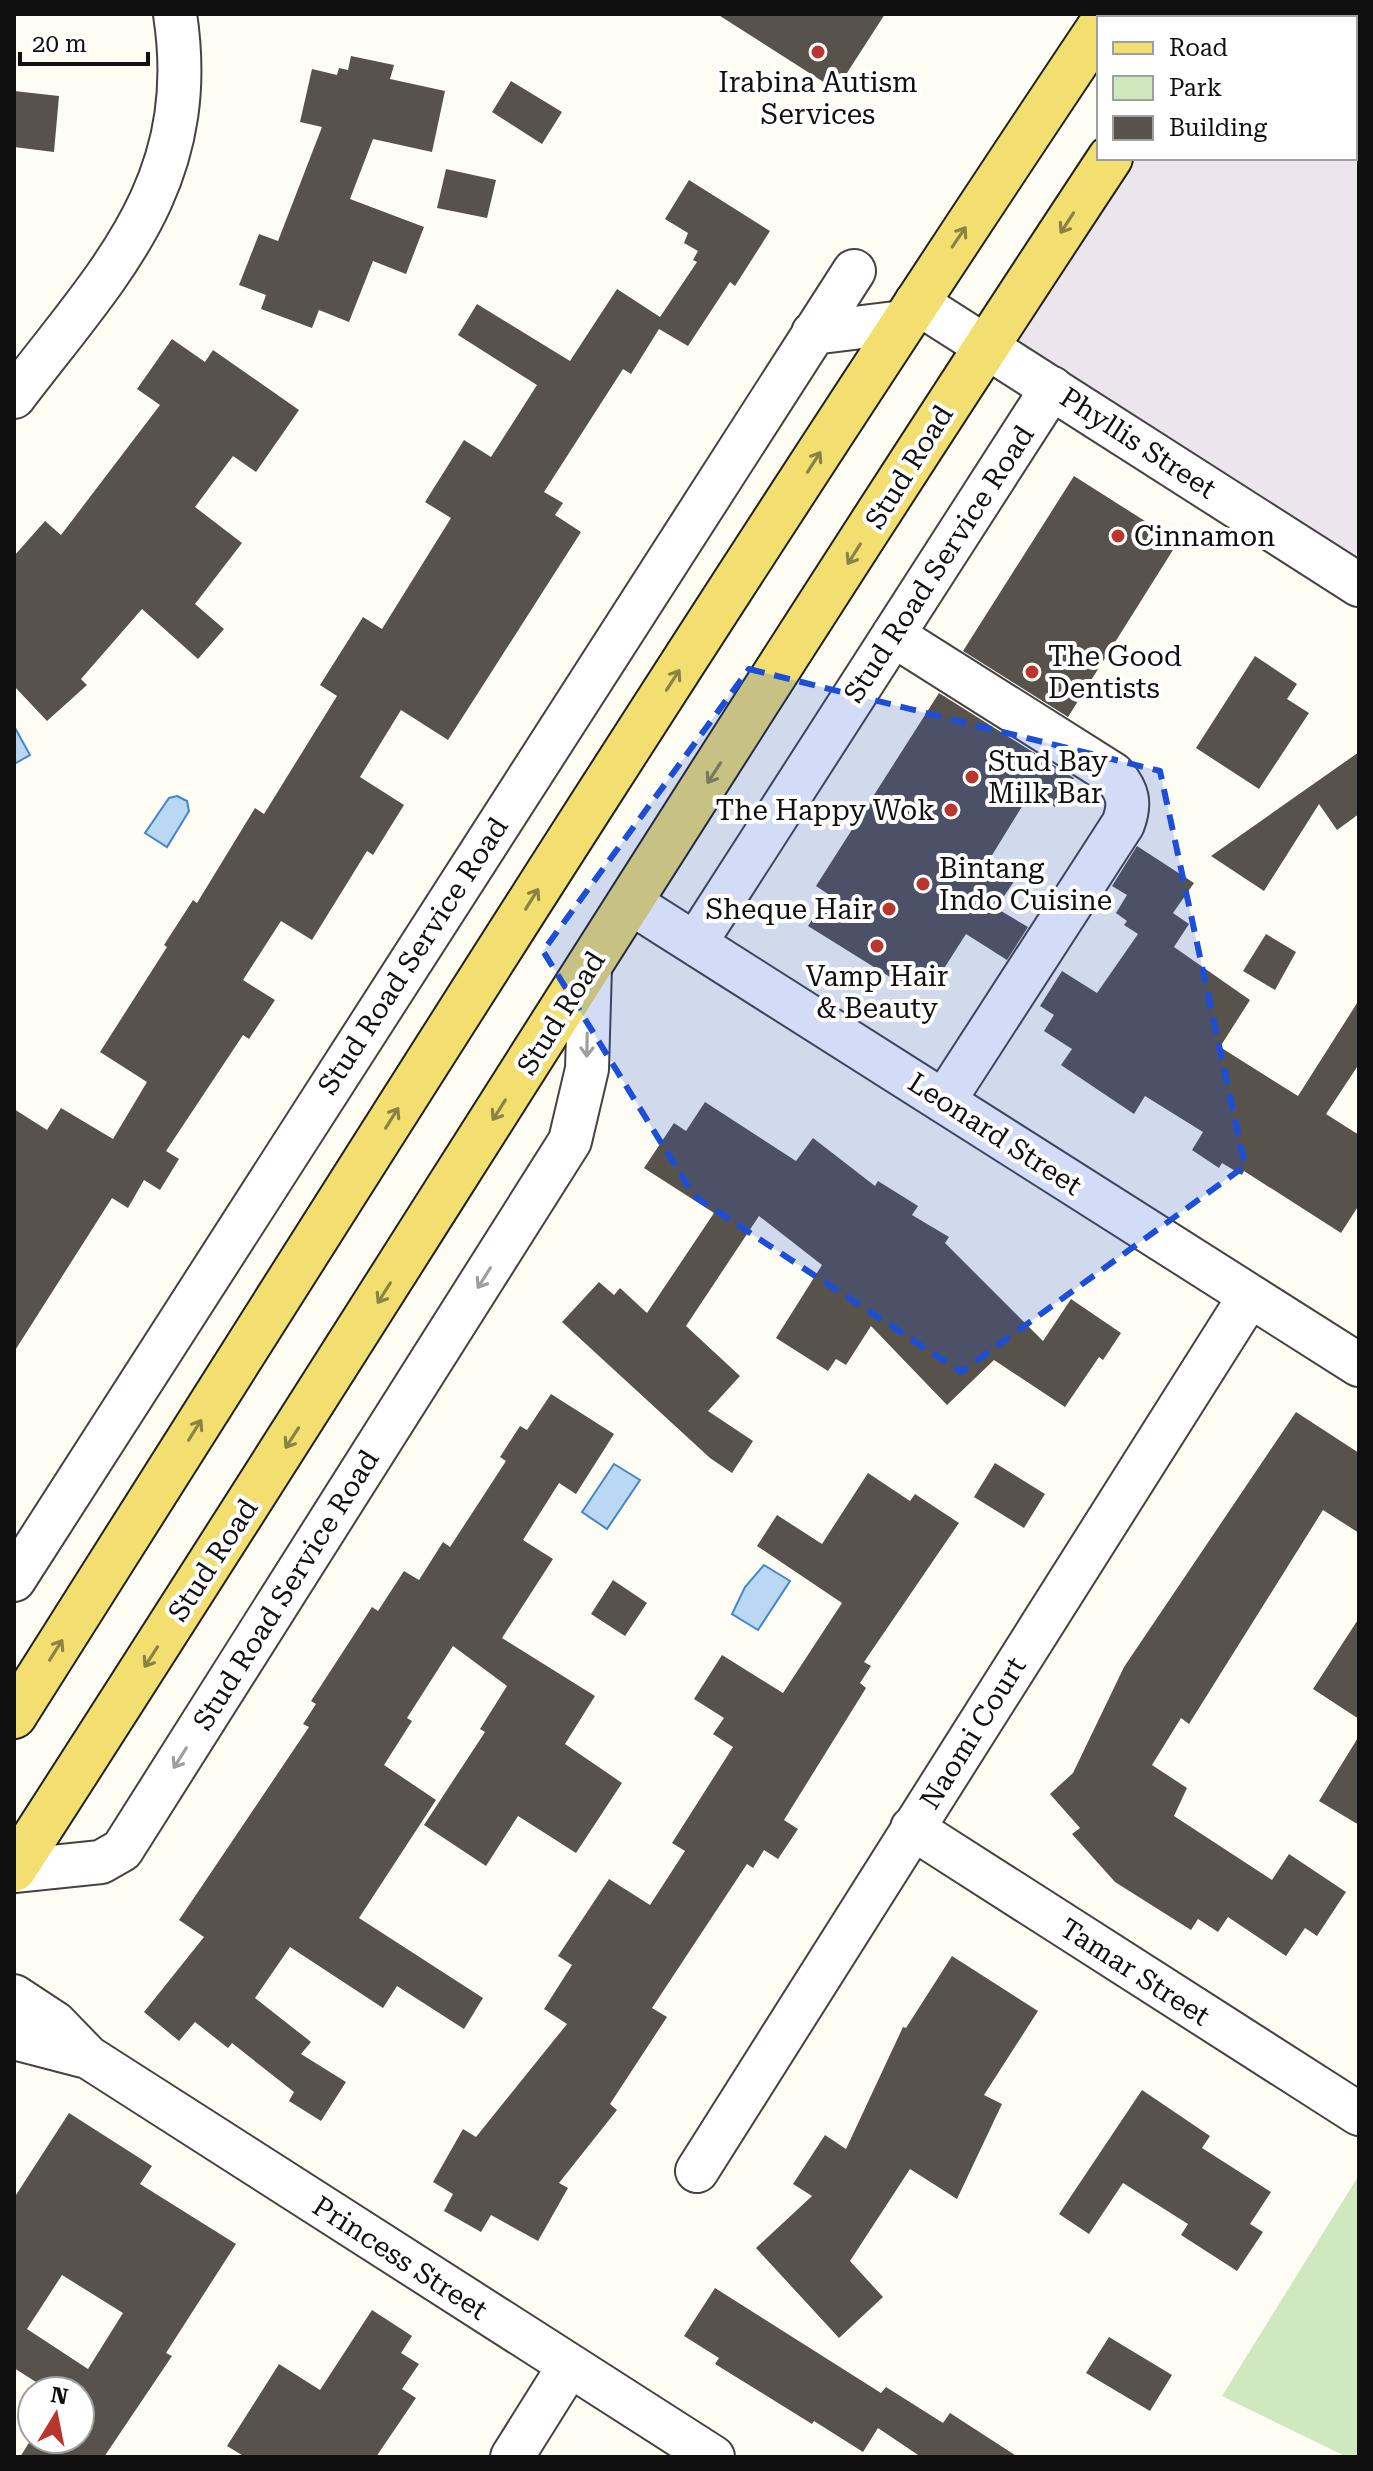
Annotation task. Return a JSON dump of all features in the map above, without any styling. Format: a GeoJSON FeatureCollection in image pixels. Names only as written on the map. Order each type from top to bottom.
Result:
{"type":"FeatureCollection","features":[{"type":"Feature","properties":{"kind":"main road"},"geometry":{"type":"LineString","coordinates":[[14,1716],[910,312],[1097,31]]}},
{"type":"Feature","properties":{"kind":"main road","name":"Stud Road"},"geometry":{"type":"LineString","coordinates":[[14,1870],[334,1373],[986,346],[1109,160]]}},
{"type":"Feature","properties":{"kind":"street"},"geometry":{"type":"LineString","coordinates":[[14,397],[126,250],[157,191],[172,145],[178,107],[180,75],[175,14]]}},
{"type":"Feature","properties":{"kind":"street","name":"Stud Road Service Road"},"geometry":{"type":"LineString","coordinates":[[14,1580],[854,271]]}},
{"type":"Feature","properties":{"kind":"street"},"geometry":{"type":"LineString","coordinates":[[813,333],[910,312]]}},
{"type":"Feature","properties":{"kind":"street","name":"Phyllis Street"},"geometry":{"type":"LineString","coordinates":[[910,312],[986,346],[1359,585]]}},
{"type":"Feature","properties":{"kind":"street","name":"Stud Road Service Road"},"geometry":{"type":"LineString","coordinates":[[696,942],[1052,388]]}},
{"type":"Feature","properties":{"kind":"street"},"geometry":{"type":"LineString","coordinates":[[893,635],[1113,774],[1122,785],[1129,807],[1123,824],[944,1101]]}},
{"type":"Feature","properties":{"kind":"street","name":"Leonard Street"},"geometry":{"type":"LineString","coordinates":[[631,903],[1359,1365]]}},
{"type":"Feature","properties":{"kind":"street","name":"Stud Road Service Road"},"geometry":{"type":"LineString","coordinates":[[14,1870],[85,1865],[113,1857],[122,1850],[570,1141],[587,1069],[590,967]]}},
{"type":"Feature","properties":{"kind":"street","name":"Naomi Court"},"geometry":{"type":"LineString","coordinates":[[697,2171],[1249,1297]]}},
{"type":"Feature","properties":{"kind":"street","name":"Tamar Street"},"geometry":{"type":"LineString","coordinates":[[912,1828],[1359,2114]]}},
{"type":"Feature","properties":{"kind":"street","name":"Princess Street"},"geometry":{"type":"LineString","coordinates":[[14,1996],[55,2023],[88,2057],[713,2457]]}},
{"type":"Feature","properties":{"kind":"street","name":"Princess Street"},"geometry":{"type":"LineString","coordinates":[[14,2038],[88,2057]]}},
{"type":"Feature","properties":{"kind":"street"},"geometry":{"type":"LineString","coordinates":[[512,2457],[569,2366]]}},
{"type":"Feature","properties":{"kind":"highlighted area"},"geometry":{"type":"Polygon","coordinates":[[[749,669],[1160,771],[1245,1166],[961,1372],[694,1196],[543,951],[749,669]]]}},
{"type":"Feature","properties":{"kind":"shaded area"},"geometry":{"type":"Polygon","coordinates":[[[1359,14],[1359,585],[986,346],[1108,160],[1357,160],[1357,16],[1202,16],[1359,14]]]}},
{"type":"Feature","properties":{"kind":"green space"},"geometry":{"type":"Polygon","coordinates":[[[1359,2175],[1359,2457],[1347,2457],[1222,2396],[1359,2175]]]}},
{"type":"Feature","properties":{"kind":"water"},"geometry":{"type":"Polygon","coordinates":[[[14,726],[30,755],[14,764],[14,726]]]}},
{"type":"Feature","properties":{"kind":"water"},"geometry":{"type":"Polygon","coordinates":[[[177,796],[187,801],[189,811],[167,847],[145,833],[169,798],[177,796]]]}},
{"type":"Feature","properties":{"kind":"water"},"geometry":{"type":"Polygon","coordinates":[[[614,1464],[640,1480],[607,1529],[582,1512],[614,1464]]]}},
{"type":"Feature","properties":{"kind":"water"},"geometry":{"type":"Polygon","coordinates":[[[764,1565],[790,1581],[758,1630],[732,1614],[745,1587],[764,1565]]]}},
{"type":"Feature","properties":{"kind":"building","name":"Irabina Autism Services"},"geometry":{"type":"Polygon","coordinates":[[[717,14],[885,14],[836,90],[717,14]]]}},
{"type":"Feature","properties":{"kind":"building"},"geometry":{"type":"Polygon","coordinates":[[[351,56],[394,65],[390,79],[445,91],[432,152],[373,139],[350,199],[424,227],[406,274],[373,261],[349,322],[319,310],[312,328],[261,309],[266,295],[239,285],[259,234],[278,241],[322,127],[300,122],[312,69],[337,75],[339,68],[348,70],[351,56]]]}},
{"type":"Feature","properties":{"kind":"building"},"geometry":{"type":"Polygon","coordinates":[[[511,81],[562,112],[542,144],[492,112],[511,81]]]}},
{"type":"Feature","properties":{"kind":"building"},"geometry":{"type":"Polygon","coordinates":[[[14,91],[59,96],[54,152],[14,147],[14,91]]]}},
{"type":"Feature","properties":{"kind":"building"},"geometry":{"type":"Polygon","coordinates":[[[446,169],[496,180],[487,218],[437,208],[446,169]]]}},
{"type":"Feature","properties":{"kind":"building"},"geometry":{"type":"Polygon","coordinates":[[[689,180],[770,231],[735,286],[730,282],[688,346],[659,329],[631,374],[623,369],[544,492],[563,503],[555,515],[581,532],[448,740],[401,710],[360,777],[404,805],[373,855],[367,851],[312,940],[281,921],[243,980],[275,1000],[249,1039],[243,1035],[166,1151],[179,1159],[160,1190],[144,1180],[128,1208],[112,1198],[14,1352],[14,1109],[47,1130],[61,1108],[113,1139],[147,1082],[100,1052],[193,900],[197,903],[255,808],[264,814],[337,696],[320,685],[363,617],[382,629],[451,518],[425,502],[464,440],[491,457],[537,385],[458,335],[477,304],[570,361],[617,289],[660,317],[697,262],[693,260],[698,251],[684,243],[688,233],[665,219],[689,180]]]}},
{"type":"Feature","properties":{"kind":"building"},"geometry":{"type":"Polygon","coordinates":[[[172,339],[205,362],[213,350],[299,410],[256,472],[233,456],[195,507],[242,543],[195,604],[224,629],[198,659],[142,609],[81,679],[87,685],[47,721],[14,686],[14,556],[45,521],[61,535],[160,405],[137,389],[172,339]]]}},
{"type":"Feature","properties":{"kind":"building"},"geometry":{"type":"Polygon","coordinates":[[[1074,476],[1178,542],[1068,717],[963,651],[1074,476]]]}},
{"type":"Feature","properties":{"kind":"building"},"geometry":{"type":"Polygon","coordinates":[[[1255,656],[1297,684],[1287,699],[1309,713],[1259,789],[1196,748],[1255,656]]]}},
{"type":"Feature","properties":{"kind":"building"},"geometry":{"type":"Polygon","coordinates":[[[939,693],[1074,778],[1055,807],[1031,792],[989,860],[1017,877],[996,908],[1028,927],[1007,960],[966,934],[936,981],[917,970],[906,987],[808,926],[828,894],[816,886],[939,693]]]}},
{"type":"Feature","properties":{"kind":"building"},"geometry":{"type":"Polygon","coordinates":[[[1359,752],[1359,814],[1337,830],[1319,804],[1264,891],[1211,856],[1359,752]]]}},
{"type":"Feature","properties":{"kind":"building"},"geometry":{"type":"Polygon","coordinates":[[[1137,846],[1194,883],[1173,913],[1189,924],[1174,947],[1250,1000],[1220,1047],[1298,1096],[1359,1000],[1359,1064],[1326,1114],[1359,1135],[1359,1205],[1341,1233],[1244,1171],[1242,1175],[1222,1163],[1219,1168],[1192,1150],[1203,1132],[1145,1096],[1134,1114],[1061,1065],[1072,1049],[1044,1031],[1054,1015],[1040,1006],[1062,971],[1097,993],[1138,934],[1124,925],[1127,921],[1116,913],[1127,895],[1112,886],[1137,846]]]}},
{"type":"Feature","properties":{"kind":"building"},"geometry":{"type":"Polygon","coordinates":[[[1266,934],[1296,952],[1275,990],[1243,971],[1266,934]]]}},
{"type":"Feature","properties":{"kind":"building"},"geometry":{"type":"Polygon","coordinates":[[[705,1102],[796,1161],[813,1138],[875,1186],[878,1181],[918,1206],[912,1215],[949,1237],[945,1243],[1043,1341],[1071,1299],[1121,1333],[1103,1360],[1099,1357],[1065,1407],[994,1360],[947,1405],[871,1326],[846,1365],[836,1359],[828,1371],[776,1338],[822,1265],[759,1216],[686,1326],[740,1376],[708,1411],[753,1441],[732,1473],[710,1458],[562,1322],[599,1282],[614,1295],[620,1288],[647,1313],[714,1213],[644,1168],[674,1123],[686,1131],[705,1102]]]}},
{"type":"Feature","properties":{"kind":"building"},"geometry":{"type":"Polygon","coordinates":[[[551,1394],[614,1434],[576,1494],[559,1483],[523,1540],[553,1559],[502,1638],[595,1696],[565,1744],[622,1783],[576,1853],[518,1816],[486,1866],[424,1825],[485,1732],[480,1729],[507,1686],[453,1646],[407,1718],[412,1721],[384,1765],[436,1800],[359,1918],[483,1998],[464,2029],[397,1986],[383,2008],[290,1947],[255,1998],[311,2042],[301,2054],[346,2082],[321,2121],[289,2101],[294,2092],[232,2043],[228,2048],[195,2022],[179,2041],[144,2012],[204,1937],[179,1920],[309,1727],[303,1724],[316,1704],[311,1701],[372,1607],[378,1611],[404,1571],[419,1580],[443,1542],[450,1547],[506,1461],[500,1457],[520,1426],[527,1430],[551,1394]]]}},
{"type":"Feature","properties":{"kind":"building"},"geometry":{"type":"Polygon","coordinates":[[[1296,1412],[1359,1453],[1359,1533],[1323,1510],[1189,1724],[1181,1718],[1152,1765],[1187,1788],[1174,1816],[1272,1880],[1289,1854],[1346,1892],[1317,1936],[1305,1928],[1286,1956],[1228,1917],[1218,1932],[1198,1919],[1191,1930],[1115,1882],[1072,1834],[1080,1828],[1050,1794],[1073,1773],[1124,1667],[1296,1412]]]}},
{"type":"Feature","properties":{"kind":"building"},"geometry":{"type":"Polygon","coordinates":[[[995,1463],[1045,1494],[1024,1528],[974,1497],[995,1463]]]}},
{"type":"Feature","properties":{"kind":"building"},"geometry":{"type":"Polygon","coordinates":[[[868,1473],[910,1501],[915,1494],[959,1523],[864,1662],[871,1666],[860,1683],[866,1688],[784,1820],[798,1829],[778,1859],[764,1850],[753,1868],[747,1864],[652,2008],[667,2017],[610,2104],[617,2110],[559,2183],[568,2188],[538,2241],[491,2215],[481,2232],[444,2211],[453,2194],[433,2182],[463,2129],[476,2137],[567,2024],[544,2009],[572,1965],[558,1956],[609,1879],[650,1905],[685,1851],[672,1843],[733,1747],[713,1734],[724,1718],[694,1699],[722,1655],[783,1693],[842,1603],[757,1546],[777,1515],[822,1544],[868,1473]]]}},
{"type":"Feature","properties":{"kind":"building"},"geometry":{"type":"Polygon","coordinates":[[[613,1580],[647,1603],[625,1636],[591,1614],[613,1580]]]}},
{"type":"Feature","properties":{"kind":"building"},"geometry":{"type":"Polygon","coordinates":[[[1359,1618],[1359,1719],[1313,1689],[1359,1618]]]}},
{"type":"Feature","properties":{"kind":"building"},"geometry":{"type":"Polygon","coordinates":[[[1359,1736],[1359,1825],[1319,1801],[1359,1736]]]}},
{"type":"Feature","properties":{"kind":"building"},"geometry":{"type":"Polygon","coordinates":[[[952,1956],[1038,2011],[984,2095],[1002,2104],[957,2199],[910,2169],[850,2261],[883,2297],[839,2338],[756,2248],[812,2196],[793,2184],[825,2135],[846,2149],[903,2027],[906,2028],[952,1956]]]}},
{"type":"Feature","properties":{"kind":"building"},"geometry":{"type":"Polygon","coordinates":[[[1142,2090],[1210,2136],[1202,2148],[1271,2192],[1250,2224],[1263,2232],[1237,2271],[1181,2235],[1188,2224],[1123,2183],[1089,2234],[1059,2214],[1142,2090]]]}},
{"type":"Feature","properties":{"kind":"building"},"geometry":{"type":"Polygon","coordinates":[[[69,2113],[152,2166],[140,2184],[236,2244],[166,2353],[172,2356],[104,2457],[20,2457],[96,2455],[96,2375],[25,2375],[14,2368],[14,2198],[69,2113]],[[62,2275],[27,2329],[88,2369],[123,2313],[62,2275]]]}},
{"type":"Feature","properties":{"kind":"building"},"geometry":{"type":"Polygon","coordinates":[[[715,2288],[881,2393],[886,2387],[943,2423],[950,2413],[1018,2457],[921,2457],[878,2428],[863,2452],[814,2421],[812,2424],[715,2364],[719,2358],[684,2336],[715,2288]]]}},
{"type":"Feature","properties":{"kind":"building"},"geometry":{"type":"Polygon","coordinates":[[[372,2310],[412,2336],[401,2353],[419,2364],[402,2389],[416,2398],[376,2457],[245,2457],[227,2446],[279,2364],[320,2390],[372,2310]]]}},
{"type":"Feature","properties":{"kind":"building"},"geometry":{"type":"Polygon","coordinates":[[[1109,2337],[1172,2375],[1150,2411],[1086,2373],[1109,2337]]]}},
{"type":"Feature","properties":{"kind":"place","name":"Irabina Autism Services"},"geometry":{"type":"Point","coordinates":[818,52]}},
{"type":"Feature","properties":{"kind":"place","name":"Cinnamon"},"geometry":{"type":"Point","coordinates":[1118,536]}},
{"type":"Feature","properties":{"kind":"place","name":"The Good Dentists"},"geometry":{"type":"Point","coordinates":[1032,672]}},
{"type":"Feature","properties":{"kind":"place","name":"Stud Bay Milk Bar"},"geometry":{"type":"Point","coordinates":[972,777]}},
{"type":"Feature","properties":{"kind":"place","name":"The Happy Wok"},"geometry":{"type":"Point","coordinates":[951,810]}},
{"type":"Feature","properties":{"kind":"place","name":"Bintang Indo Cuisine"},"geometry":{"type":"Point","coordinates":[923,884]}},
{"type":"Feature","properties":{"kind":"place","name":"Sheque Hair"},"geometry":{"type":"Point","coordinates":[889,909]}},
{"type":"Feature","properties":{"kind":"place","name":"Vamp Hair & Beauty"},"geometry":{"type":"Point","coordinates":[877,946]}}]}
